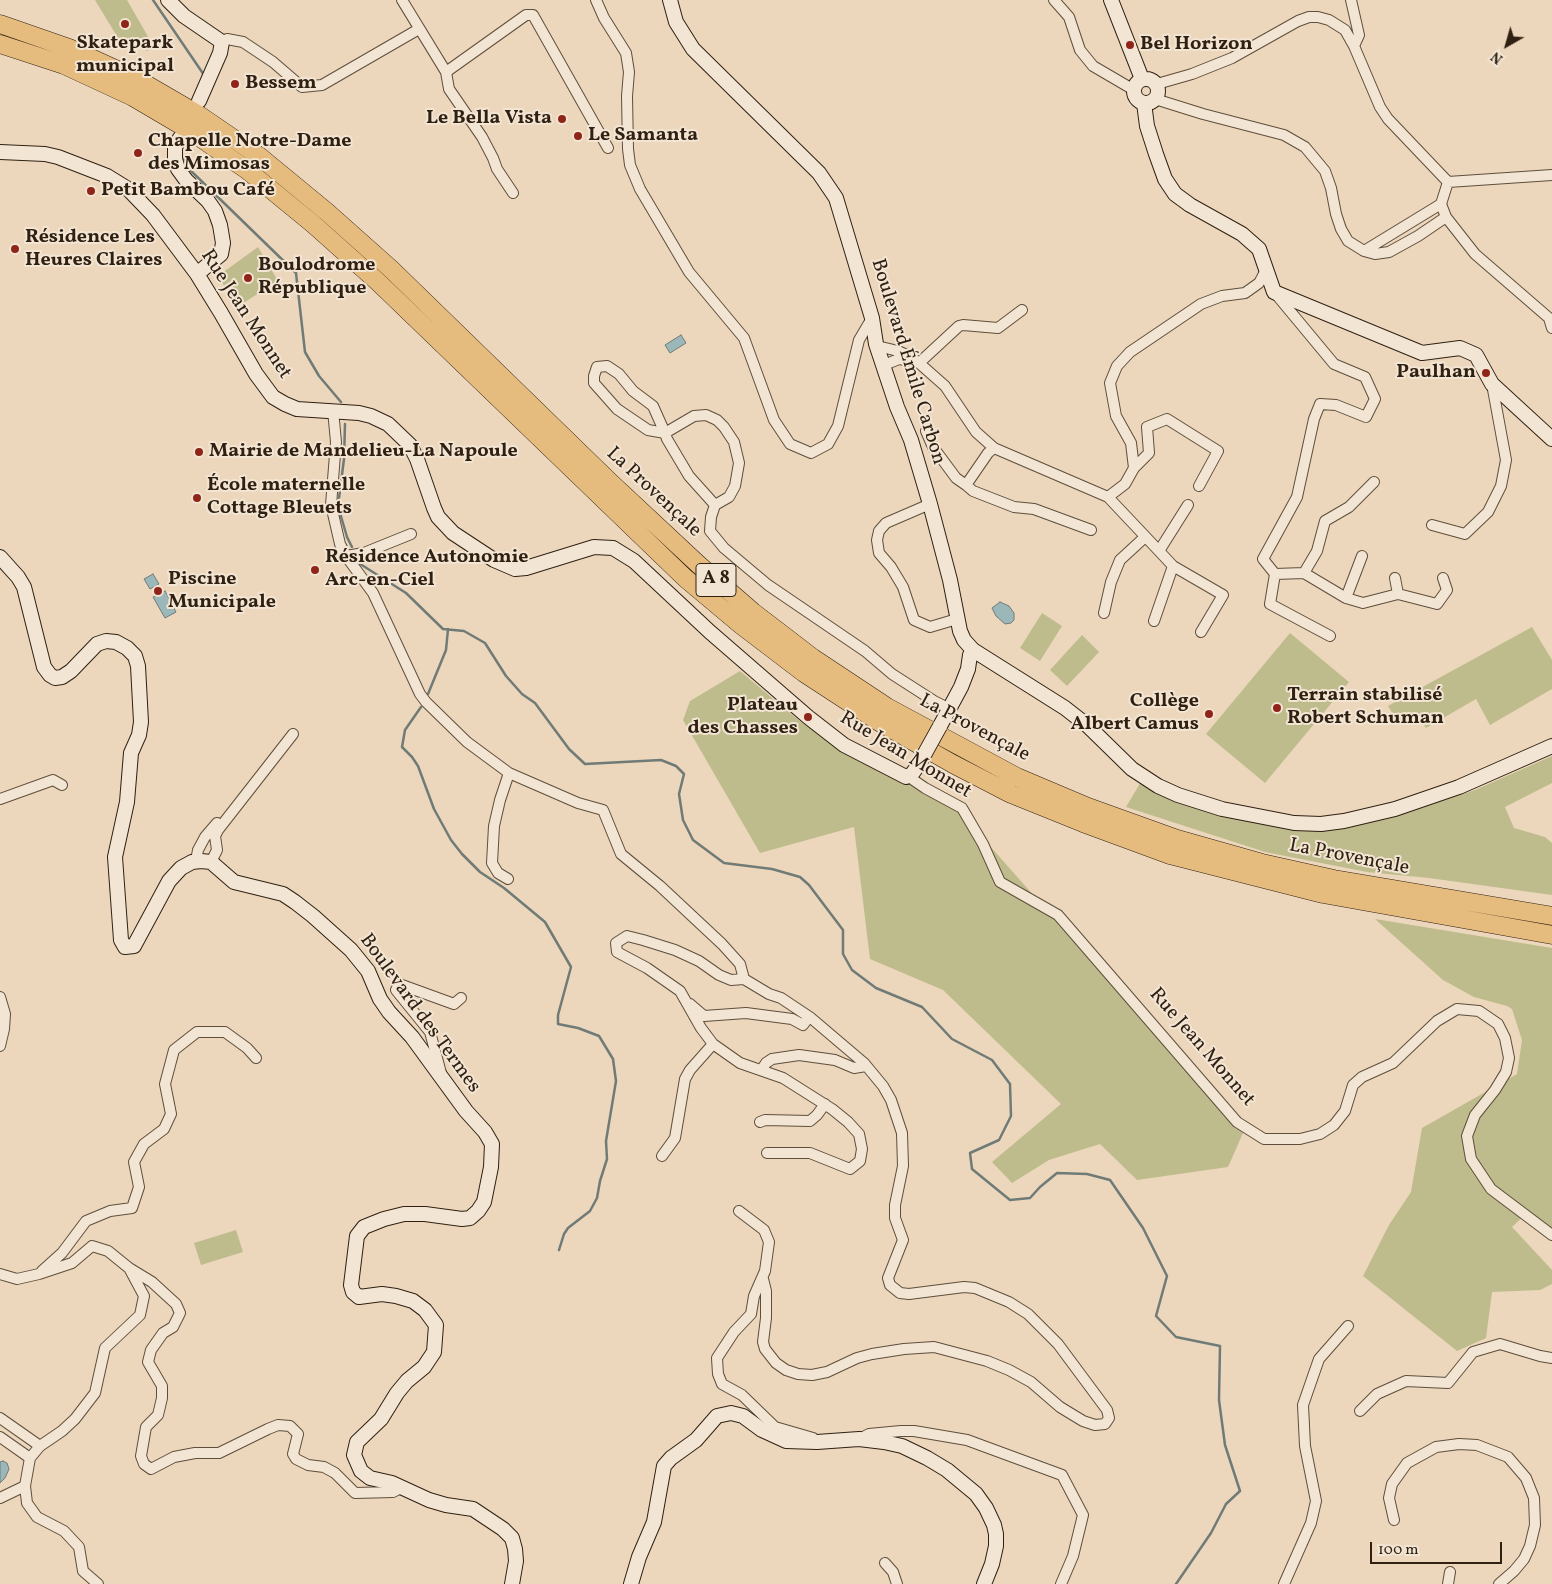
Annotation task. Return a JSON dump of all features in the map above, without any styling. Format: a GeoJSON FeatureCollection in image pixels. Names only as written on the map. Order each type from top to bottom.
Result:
{"type":"FeatureCollection","features":[{"type":"Feature","properties":{"kind":"highway","name":"La Provençale"},"geometry":{"type":"LineString","coordinates":[[0,24],[69,48],[137,79],[198,115],[259,156],[327,212],[391,269],[609,481],[699,565],[753,612],[813,658],[887,707],[1017,777],[1088,807],[1178,839],[1262,863],[1334,879],[1552,916]]}},
{"type":"Feature","properties":{"kind":"highway","name":"La Provençale"},"geometry":{"type":"LineString","coordinates":[[0,44],[64,65],[133,97],[189,130],[247,170],[313,224],[378,282],[685,578],[741,625],[804,673],[879,722],[1011,794],[1170,855],[1323,894],[1552,935]]}},
{"type":"Feature","properties":{"kind":"street"},"geometry":{"type":"LineString","coordinates":[[168,0],[184,16],[222,42]]}},
{"type":"Feature","properties":{"kind":"street"},"geometry":{"type":"LineString","coordinates":[[402,0],[446,72],[449,89],[482,137],[494,158],[497,169],[513,193]]}},
{"type":"Feature","properties":{"kind":"street"},"geometry":{"type":"LineString","coordinates":[[596,0],[604,18],[626,53],[629,72],[626,96],[628,149],[630,165],[640,189],[688,272],[744,338],[774,420],[790,444],[811,453],[828,444],[838,426],[859,340],[872,318]]}},
{"type":"Feature","properties":{"kind":"street","name":"Boulevard Émile Carbon"},"geometry":{"type":"LineString","coordinates":[[670,0],[676,22],[693,49],[819,173],[836,198],[872,318],[877,346],[897,406],[911,440],[930,504],[950,580],[957,619],[964,640],[973,650]]}},
{"type":"Feature","properties":{"kind":"street"},"geometry":{"type":"LineString","coordinates":[[1054,0],[1069,17],[1080,50],[1093,66],[1134,90]]}},
{"type":"Feature","properties":{"kind":"street"},"geometry":{"type":"LineString","coordinates":[[1111,0],[1142,79]]}},
{"type":"Feature","properties":{"kind":"street"},"geometry":{"type":"LineString","coordinates":[[1351,0],[1359,35],[1354,46]]}},
{"type":"Feature","properties":{"kind":"street"},"geometry":{"type":"LineString","coordinates":[[446,72],[526,15],[533,15],[608,148]]}},
{"type":"Feature","properties":{"kind":"street"},"geometry":{"type":"LineString","coordinates":[[1157,84],[1192,74],[1232,58],[1298,21],[1309,17],[1318,17],[1338,24],[1345,30],[1354,46],[1380,107],[1448,182]]}},
{"type":"Feature","properties":{"kind":"street"},"geometry":{"type":"LineString","coordinates":[[199,100],[220,53],[222,42],[227,39],[243,42],[273,62],[302,88],[322,85],[419,29]]}},
{"type":"Feature","properties":{"kind":"street"},"geometry":{"type":"LineString","coordinates":[[1330,636],[1270,604],[1275,574],[1263,559],[1297,497],[1314,419],[1320,404],[1336,405],[1366,417],[1375,399],[1366,377],[1334,364],[1274,292],[1259,248],[1242,234],[1190,205],[1175,194],[1165,179],[1146,126],[1150,101],[1158,92],[1157,84],[1150,79],[1142,79],[1136,83],[1134,90],[1138,100],[1150,101],[1284,135],[1305,147],[1325,171],[1341,229],[1348,241],[1364,251],[1375,254],[1389,252],[1418,236],[1446,217]]}},
{"type":"Feature","properties":{"kind":"street"},"geometry":{"type":"LineString","coordinates":[[180,138],[175,147],[175,159],[178,169],[216,211],[223,243],[221,254],[197,274]]}},
{"type":"Feature","properties":{"kind":"street","name":"Rue Jean Monnet"},"geometry":{"type":"LineString","coordinates":[[0,152],[44,154],[58,157],[91,169],[128,189],[153,215],[197,274],[222,313],[256,374],[273,397],[297,409],[333,410],[370,416],[388,424],[410,445],[438,517],[453,533],[494,560],[515,569],[526,568],[594,547],[613,548],[623,553],[710,632],[819,726],[852,750],[902,776],[909,777],[962,808],[983,844],[1000,882],[1058,914],[1237,1122],[1264,1139],[1300,1139],[1320,1134],[1334,1125],[1344,1110],[1353,1085],[1362,1077],[1393,1062],[1437,1021],[1457,1010],[1479,1011],[1498,1024],[1505,1038],[1509,1058],[1506,1072],[1475,1115],[1467,1136],[1471,1159],[1491,1188],[1552,1235]]}},
{"type":"Feature","properties":{"kind":"street"},"geometry":{"type":"LineString","coordinates":[[1448,182],[1552,175]]}},
{"type":"Feature","properties":{"kind":"street"},"geometry":{"type":"LineString","coordinates":[[1448,182],[1441,204],[1446,217],[1474,254],[1551,322]]}},
{"type":"Feature","properties":{"kind":"street"},"geometry":{"type":"LineString","coordinates":[[1364,251],[1441,204]]}},
{"type":"Feature","properties":{"kind":"street"},"geometry":{"type":"LineString","coordinates":[[1134,468],[1131,443],[1116,416],[1110,383],[1117,366],[1130,352],[1201,304],[1222,296],[1245,294],[1259,284],[1266,270]]}},
{"type":"Feature","properties":{"kind":"street"},"geometry":{"type":"LineString","coordinates":[[1274,292],[1422,353],[1460,348],[1476,354],[1492,384],[1506,460],[1501,486],[1488,512],[1465,534],[1432,525]]}},
{"type":"Feature","properties":{"kind":"street"},"geometry":{"type":"LineString","coordinates":[[919,363],[959,326],[998,328],[1022,310]]}},
{"type":"Feature","properties":{"kind":"street"},"geometry":{"type":"LineString","coordinates":[[877,346],[911,357],[919,363],[944,386],[976,432],[994,448],[1108,497],[1173,566],[1223,595],[1201,632]]}},
{"type":"Feature","properties":{"kind":"street"},"geometry":{"type":"LineString","coordinates":[[884,365],[899,360],[919,363]]}},
{"type":"Feature","properties":{"kind":"street"},"geometry":{"type":"LineString","coordinates":[[715,505],[689,476],[665,433],[653,406],[633,391],[619,374],[607,366],[598,367],[594,376],[594,383],[616,409],[648,430],[665,433],[694,416],[706,415],[717,420],[734,442],[740,463],[735,486],[729,497],[715,505],[711,517],[710,531],[724,548],[768,585],[865,652],[892,674],[926,697],[950,709]]}},
{"type":"Feature","properties":{"kind":"street"},"geometry":{"type":"LineString","coordinates":[[1492,384],[1552,439]]}},
{"type":"Feature","properties":{"kind":"street"},"geometry":{"type":"LineString","coordinates":[[333,410],[336,442],[331,505],[340,544],[346,556],[373,594],[420,694],[467,742],[510,772],[578,803],[603,810],[621,854],[660,886],[722,944],[740,964],[744,979]]}},
{"type":"Feature","properties":{"kind":"street"},"geometry":{"type":"LineString","coordinates":[[1108,497],[1125,484],[1134,468],[1149,454],[1148,427],[1167,419],[1218,451],[1199,486]]}},
{"type":"Feature","properties":{"kind":"street"},"geometry":{"type":"LineString","coordinates":[[926,431],[934,447],[956,478],[974,491],[1014,507],[1034,509],[1092,530]]}},
{"type":"Feature","properties":{"kind":"street"},"geometry":{"type":"LineString","coordinates":[[966,485],[988,453],[994,448]]}},
{"type":"Feature","properties":{"kind":"street"},"geometry":{"type":"LineString","coordinates":[[1304,573],[1317,550],[1325,521],[1349,507],[1374,482]]}},
{"type":"Feature","properties":{"kind":"street"},"geometry":{"type":"LineString","coordinates":[[930,504],[886,523],[879,530],[877,540],[879,553],[891,567],[903,587],[914,620],[930,627],[957,619]]}},
{"type":"Feature","properties":{"kind":"street"},"geometry":{"type":"LineString","coordinates":[[1158,551],[1188,505]]}},
{"type":"Feature","properties":{"kind":"street"},"geometry":{"type":"LineString","coordinates":[[346,556],[364,553],[411,534]]}},
{"type":"Feature","properties":{"kind":"street"},"geometry":{"type":"LineString","coordinates":[[1104,613],[1111,582],[1120,560],[1145,537]]}},
{"type":"Feature","properties":{"kind":"street"},"geometry":{"type":"LineString","coordinates":[[1346,598],[1362,556]]}},
{"type":"Feature","properties":{"kind":"street"},"geometry":{"type":"LineString","coordinates":[[0,557],[10,566],[24,587],[44,667],[50,675],[55,678],[62,677],[71,671],[97,644],[106,641],[116,642],[127,648],[135,656],[138,666],[142,722],[131,754],[127,802],[115,857],[121,940],[125,947],[134,946],[169,881],[181,868],[196,861],[211,862],[217,850],[215,836],[218,830],[294,734]]}},
{"type":"Feature","properties":{"kind":"street"},"geometry":{"type":"LineString","coordinates":[[1154,621],[1173,566]]}},
{"type":"Feature","properties":{"kind":"street"},"geometry":{"type":"LineString","coordinates":[[1275,574],[1304,573],[1346,598],[1363,603],[1398,594],[1437,604],[1447,590],[1443,578]]}},
{"type":"Feature","properties":{"kind":"street"},"geometry":{"type":"LineString","coordinates":[[1395,578],[1398,594]]}},
{"type":"Feature","properties":{"kind":"street"},"geometry":{"type":"LineString","coordinates":[[909,777],[919,764],[950,709],[965,679],[973,650],[1064,708],[1088,726],[1132,769],[1158,786],[1178,795],[1222,809],[1294,822],[1322,824],[1395,809],[1460,787],[1552,746]]}},
{"type":"Feature","properties":{"kind":"street"},"geometry":{"type":"LineString","coordinates":[[196,861],[198,850],[205,838],[270,755]]}},
{"type":"Feature","properties":{"kind":"street"},"geometry":{"type":"LineString","coordinates":[[508,879],[498,873],[492,863],[494,826],[500,800],[510,772]]}},
{"type":"Feature","properties":{"kind":"street"},"geometry":{"type":"LineString","coordinates":[[0,799],[53,780],[62,785]]}},
{"type":"Feature","properties":{"kind":"street","name":"Boulevard des Termes"},"geometry":{"type":"LineString","coordinates":[[211,862],[234,882],[282,894],[295,902],[351,950],[368,971],[380,998],[389,1012],[412,1037],[466,1112],[485,1132],[492,1144],[491,1167],[484,1202],[470,1218],[404,1214],[364,1227],[357,1236],[352,1270],[351,1285],[353,1292],[358,1297],[382,1294],[413,1301],[424,1310],[436,1325],[434,1352],[424,1367],[407,1381],[397,1393],[381,1419],[357,1442],[354,1455],[361,1471],[370,1478],[403,1487],[429,1500],[473,1509],[503,1529],[512,1538],[515,1549],[516,1561],[512,1584]]}},
{"type":"Feature","properties":{"kind":"street"},"geometry":{"type":"LineString","coordinates":[[763,1279],[766,1291],[763,1342],[765,1349],[776,1363],[786,1370],[798,1374],[827,1372],[857,1358],[872,1354],[904,1348],[934,1347],[987,1360],[1009,1370],[1030,1382],[1060,1407],[1095,1426],[1105,1424],[1109,1418],[1107,1410],[1058,1344],[1028,1314],[1009,1302],[975,1288],[964,1287],[909,1294],[900,1293],[890,1285],[888,1278],[903,1240],[895,1218],[895,1204],[903,1166],[902,1133],[891,1100],[883,1086],[866,1066],[810,1017],[781,998],[769,994],[744,979],[731,980],[683,954],[643,940],[627,936],[616,943],[617,952],[654,973],[680,991],[700,1028],[713,1044],[740,1063],[762,1069],[783,1078],[825,1104],[848,1122],[859,1134],[862,1149],[860,1161],[850,1169],[810,1153],[767,1152]]}},
{"type":"Feature","properties":{"kind":"street"},"geometry":{"type":"LineString","coordinates":[[444,1081],[430,1032],[396,990],[399,984],[454,1004],[461,998]]}},
{"type":"Feature","properties":{"kind":"street"},"geometry":{"type":"LineString","coordinates":[[0,997],[5,1014],[0,1046]]}},
{"type":"Feature","properties":{"kind":"street"},"geometry":{"type":"LineString","coordinates":[[684,999],[704,1016],[746,1013],[792,1019],[803,1025],[810,1017]]}},
{"type":"Feature","properties":{"kind":"street"},"geometry":{"type":"LineString","coordinates":[[39,1274],[62,1253],[86,1222],[110,1211],[132,1208],[139,1187],[134,1162],[144,1144],[164,1129],[172,1114],[165,1084],[174,1050],[197,1032],[225,1032],[247,1048],[256,1058]]}},
{"type":"Feature","properties":{"kind":"street"},"geometry":{"type":"LineString","coordinates":[[662,1156],[675,1138],[685,1079],[690,1070],[713,1044]]}},
{"type":"Feature","properties":{"kind":"street"},"geometry":{"type":"LineString","coordinates":[[762,1069],[772,1059],[799,1055],[835,1060],[854,1068],[866,1066]]}},
{"type":"Feature","properties":{"kind":"street"},"geometry":{"type":"LineString","coordinates":[[760,1122],[766,1120],[810,1121],[818,1115],[825,1104]]}},
{"type":"Feature","properties":{"kind":"street"},"geometry":{"type":"LineString","coordinates":[[739,1211],[764,1230],[769,1242],[763,1279],[754,1296],[751,1314],[734,1332],[717,1358],[718,1374],[722,1384],[742,1395],[775,1427],[812,1438],[817,1442]]}},
{"type":"Feature","properties":{"kind":"street"},"geometry":{"type":"LineString","coordinates":[[0,1274],[17,1279],[39,1274],[72,1262],[92,1246],[108,1251],[152,1282],[176,1304],[180,1313],[173,1327],[163,1333],[151,1350],[148,1362],[162,1386],[162,1398],[158,1415],[146,1427],[141,1456],[144,1464],[151,1468],[174,1457],[195,1453],[219,1453],[268,1428],[278,1425],[290,1426],[298,1434],[293,1454],[296,1459],[308,1465],[324,1467],[335,1473],[355,1493],[393,1492],[403,1487]]}},
{"type":"Feature","properties":{"kind":"street"},"geometry":{"type":"LineString","coordinates":[[98,1584],[83,1571],[79,1547],[64,1531],[37,1517],[27,1503],[25,1486],[30,1458],[40,1446],[76,1419],[95,1393],[105,1348],[140,1315],[144,1296],[130,1268]]}},
{"type":"Feature","properties":{"kind":"street"},"geometry":{"type":"LineString","coordinates":[[1284,1584],[1312,1523],[1316,1501],[1305,1446],[1303,1405],[1319,1359],[1348,1326]]}},
{"type":"Feature","properties":{"kind":"street"},"geometry":{"type":"LineString","coordinates":[[1360,1411],[1377,1394],[1406,1381],[1448,1383],[1473,1352],[1500,1344],[1552,1358]]}},
{"type":"Feature","properties":{"kind":"street"},"geometry":{"type":"LineString","coordinates":[[631,1584],[638,1557],[654,1522],[664,1466],[671,1458],[696,1440],[716,1416],[731,1413],[742,1416],[762,1430],[786,1441],[817,1442],[859,1439],[902,1446],[927,1458],[962,1481],[976,1494],[986,1508],[996,1534],[992,1564],[984,1584]]}},
{"type":"Feature","properties":{"kind":"street"},"geometry":{"type":"LineString","coordinates":[[0,1418],[40,1446]]}},
{"type":"Feature","properties":{"kind":"street"},"geometry":{"type":"LineString","coordinates":[[859,1439],[869,1434],[914,1431],[967,1440],[1062,1475],[1083,1515],[1073,1556],[1061,1584]]}},
{"type":"Feature","properties":{"kind":"street"},"geometry":{"type":"LineString","coordinates":[[0,1437],[30,1458]]}},
{"type":"Feature","properties":{"kind":"street"},"geometry":{"type":"LineString","coordinates":[[1394,1520],[1389,1498],[1392,1484],[1407,1463],[1436,1447],[1477,1444],[1508,1458],[1526,1478],[1534,1498],[1536,1525],[1530,1546],[1524,1558],[1514,1571],[1499,1584]]}},
{"type":"Feature","properties":{"kind":"street"},"geometry":{"type":"LineString","coordinates":[[0,1498],[25,1486]]}},
{"type":"Feature","properties":{"kind":"street"},"geometry":{"type":"LineString","coordinates":[[885,1563],[893,1572],[897,1584]]}},
{"type":"Feature","properties":{"kind":"street"},"geometry":{"type":"LineString","coordinates":[[1448,1584],[1450,1572]]}},
{"type":"Feature","properties":{"kind":"shaded area","name":"Skatepark municipal"},"geometry":{"type":"Polygon","coordinates":[[[95,0],[127,0],[154,47],[147,51],[118,38],[95,0]]]}},
{"type":"Feature","properties":{"kind":"shaded area","name":"Boulodrome République"},"geometry":{"type":"Polygon","coordinates":[[[258,247],[278,281],[237,307],[218,276],[258,247]]]}},
{"type":"Feature","properties":{"kind":"shaded area"},"geometry":{"type":"Polygon","coordinates":[[[1042,613],[1062,626],[1040,661],[1020,648],[1042,613]]]}},
{"type":"Feature","properties":{"kind":"shaded area"},"geometry":{"type":"Polygon","coordinates":[[[1532,627],[1552,660],[1552,689],[1490,725],[1476,699],[1426,728],[1416,712],[1398,722],[1388,706],[1532,627]]]}},
{"type":"Feature","properties":{"kind":"shaded area","name":"Terrain stabilisé Robert Schuman"},"geometry":{"type":"Polygon","coordinates":[[[1290,633],[1349,682],[1265,783],[1206,734],[1290,633]]]}},
{"type":"Feature","properties":{"kind":"shaded area"},"geometry":{"type":"Polygon","coordinates":[[[1082,635],[1099,652],[1067,686],[1050,670],[1082,635]]]}},
{"type":"Feature","properties":{"kind":"shaded area"},"geometry":{"type":"Polygon","coordinates":[[[740,671],[802,723],[960,812],[1243,1133],[1228,1167],[1137,1180],[1100,1144],[1049,1160],[1012,1183],[992,1162],[1061,1104],[943,990],[870,959],[854,827],[760,853],[683,720],[690,701],[740,671]]]}},
{"type":"Feature","properties":{"kind":"shaded area"},"geometry":{"type":"Polygon","coordinates":[[[1552,756],[1552,783],[1505,807],[1514,828],[1545,837],[1552,843],[1552,895],[1429,878],[1367,872],[1265,852],[1126,807],[1142,780],[1193,805],[1270,826],[1342,828],[1409,812],[1475,790],[1552,756]]]}},
{"type":"Feature","properties":{"kind":"shaded area"},"geometry":{"type":"Polygon","coordinates":[[[1375,919],[1552,948],[1552,1230],[1529,1211],[1512,1227],[1552,1270],[1552,1284],[1540,1290],[1492,1292],[1486,1338],[1457,1351],[1363,1276],[1389,1225],[1411,1192],[1422,1128],[1517,1074],[1522,1040],[1512,1009],[1474,997],[1443,980],[1375,919]]]}},
{"type":"Feature","properties":{"kind":"shaded area"},"geometry":{"type":"Polygon","coordinates":[[[236,1230],[243,1252],[201,1265],[194,1243],[236,1230]]]}},
{"type":"Feature","properties":{"kind":"water"},"geometry":{"type":"Polygon","coordinates":[[[681,335],[686,343],[670,353],[665,345],[681,335]]]}},
{"type":"Feature","properties":{"kind":"water"},"geometry":{"type":"Polygon","coordinates":[[[153,574],[159,584],[150,589],[144,579],[153,574]]]}},
{"type":"Feature","properties":{"kind":"water"},"geometry":{"type":"Polygon","coordinates":[[[165,591],[176,612],[165,618],[153,597],[165,591]]]}},
{"type":"Feature","properties":{"kind":"water"},"geometry":{"type":"Polygon","coordinates":[[[1000,602],[1009,606],[1014,613],[1014,620],[1011,623],[1005,624],[996,616],[992,608],[1000,602]]]}},
{"type":"Feature","properties":{"kind":"water"},"geometry":{"type":"Polygon","coordinates":[[[0,1462],[7,1463],[9,1469],[5,1478],[0,1483],[0,1462]]]}},
{"type":"Feature","properties":{"kind":"waterway"},"geometry":{"type":"LineString","coordinates":[[153,0],[204,75]]}},
{"type":"Feature","properties":{"kind":"waterway"},"geometry":{"type":"LineString","coordinates":[[181,153],[189,169],[296,273],[305,352],[319,376],[341,402]]}},
{"type":"Feature","properties":{"kind":"waterway"},"geometry":{"type":"LineString","coordinates":[[345,424],[344,459],[338,506],[347,537],[352,547]]}},
{"type":"Feature","properties":{"kind":"waterway"},"geometry":{"type":"LineString","coordinates":[[357,562],[406,593],[443,629],[464,631],[485,643],[506,676],[522,694],[535,703],[569,749],[585,764],[661,760],[676,766],[684,774],[679,794],[683,820],[693,840],[724,863],[772,869],[800,877],[809,885],[843,930],[843,954],[852,970],[876,988],[922,1007],[952,1039],[992,1060],[1010,1084],[1011,1116],[999,1140],[970,1153],[972,1169],[1010,1200],[1030,1198],[1057,1173],[1087,1174],[1110,1180],[1143,1228],[1167,1276],[1156,1316],[1176,1337],[1220,1346],[1219,1400],[1225,1445],[1240,1491],[1226,1504],[1211,1533],[1176,1584]]}},
{"type":"Feature","properties":{"kind":"waterway"},"geometry":{"type":"LineString","coordinates":[[428,694],[446,650],[448,629]]}},
{"type":"Feature","properties":{"kind":"waterway"},"geometry":{"type":"LineString","coordinates":[[421,707],[405,730],[402,747],[418,766],[434,809],[451,840],[462,854],[480,872],[504,888],[545,922],[571,967],[558,1015],[558,1024],[578,1028],[599,1036],[613,1059],[616,1081],[606,1141],[607,1159],[597,1198],[590,1211],[568,1228],[559,1250]]}},
{"type":"Feature","properties":{"kind":"place","name":"Skatepark municipal"},"geometry":{"type":"Point","coordinates":[125,24]}},
{"type":"Feature","properties":{"kind":"place","name":"Bel Horizon"},"geometry":{"type":"Point","coordinates":[1130,45]}},
{"type":"Feature","properties":{"kind":"place","name":"Bessem"},"geometry":{"type":"Point","coordinates":[235,84]}},
{"type":"Feature","properties":{"kind":"place","name":"Le Bella Vista"},"geometry":{"type":"Point","coordinates":[562,119]}},
{"type":"Feature","properties":{"kind":"place","name":"Le Samanta"},"geometry":{"type":"Point","coordinates":[578,136]}},
{"type":"Feature","properties":{"kind":"place","name":"Chapelle Notre-Dame des Mimosas"},"geometry":{"type":"Point","coordinates":[138,153]}},
{"type":"Feature","properties":{"kind":"place","name":"Petit Bambou Café"},"geometry":{"type":"Point","coordinates":[91,191]}},
{"type":"Feature","properties":{"kind":"place","name":"Résidence Les Heures Claires"},"geometry":{"type":"Point","coordinates":[15,249]}},
{"type":"Feature","properties":{"kind":"place","name":"Boulodrome République"},"geometry":{"type":"Point","coordinates":[248,278]}},
{"type":"Feature","properties":{"kind":"place","name":"Paulhan"},"geometry":{"type":"Point","coordinates":[1486,373]}},
{"type":"Feature","properties":{"kind":"place","name":"Mairie de Mandelieu-La Napoule"},"geometry":{"type":"Point","coordinates":[199,452]}},
{"type":"Feature","properties":{"kind":"place","name":"École maternelle Cottage Bleuets"},"geometry":{"type":"Point","coordinates":[197,498]}},
{"type":"Feature","properties":{"kind":"place","name":"Résidence Autonomie Arc-en-Ciel"},"geometry":{"type":"Point","coordinates":[315,570]}},
{"type":"Feature","properties":{"kind":"place","name":"Piscine Municipale"},"geometry":{"type":"Point","coordinates":[158,591]}},
{"type":"Feature","properties":{"kind":"place","name":"Terrain stabilisé Robert Schuman"},"geometry":{"type":"Point","coordinates":[1277,708]}},
{"type":"Feature","properties":{"kind":"place","name":"Collège Albert Camus"},"geometry":{"type":"Point","coordinates":[1209,714]}},
{"type":"Feature","properties":{"kind":"place","name":"Plateau des Chasses"},"geometry":{"type":"Point","coordinates":[808,717]}}]}
